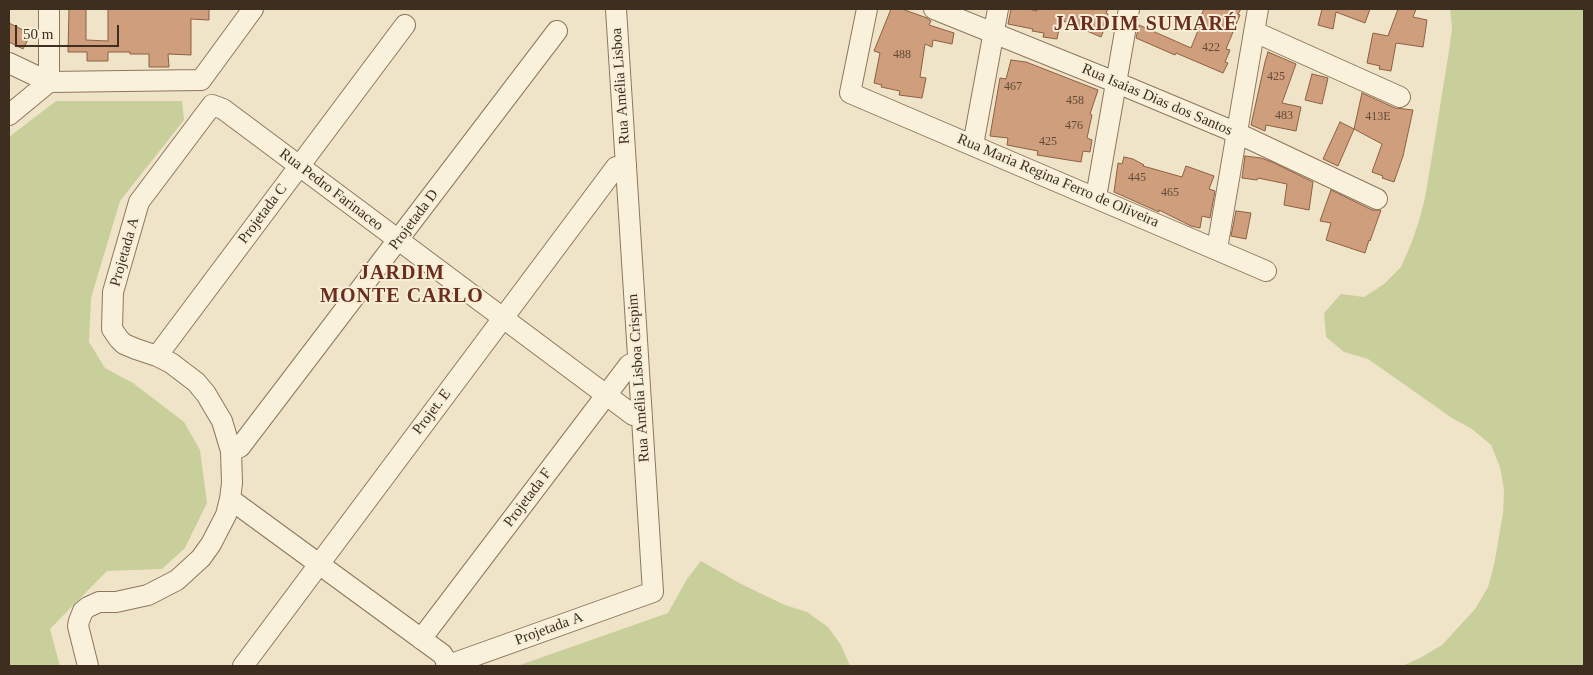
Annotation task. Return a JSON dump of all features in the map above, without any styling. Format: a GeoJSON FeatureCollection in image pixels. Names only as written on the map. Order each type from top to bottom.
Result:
{"type":"FeatureCollection","features":[{"type":"Feature","properties":{"kind":"street"},"geometry":{"type":"LineString","coordinates":[[50,9],[50,82]]}},
{"type":"Feature","properties":{"kind":"street"},"geometry":{"type":"LineString","coordinates":[[9,63],[50,82],[201,80],[253,9]]}},
{"type":"Feature","properties":{"kind":"street","name":"Rua Amélia Lisboa"},"geometry":{"type":"LineString","coordinates":[[616,9],[626,164]]}},
{"type":"Feature","properties":{"kind":"street","name":"Rua Maria Regina Ferro de Oliveira"},"geometry":{"type":"LineString","coordinates":[[867,9],[850,93],[1266,270]]}},
{"type":"Feature","properties":{"kind":"street","name":"Rua Isaias Dias dos Santos"},"geometry":{"type":"LineString","coordinates":[[934,9],[1237,133],[1377,200]]}},
{"type":"Feature","properties":{"kind":"street"},"geometry":{"type":"LineString","coordinates":[[973,145],[998,9]]}},
{"type":"Feature","properties":{"kind":"street"},"geometry":{"type":"LineString","coordinates":[[1096,197],[1128,9]]}},
{"type":"Feature","properties":{"kind":"street"},"geometry":{"type":"LineString","coordinates":[[1217,249],[1258,9]]}},
{"type":"Feature","properties":{"kind":"street","name":"Projetada C"},"geometry":{"type":"LineString","coordinates":[[157,356],[405,24]]}},
{"type":"Feature","properties":{"kind":"street","name":"Projetada D"},"geometry":{"type":"LineString","coordinates":[[231,452],[240,447],[557,32]]}},
{"type":"Feature","properties":{"kind":"street"},"geometry":{"type":"LineString","coordinates":[[1255,32],[1400,97]]}},
{"type":"Feature","properties":{"kind":"street"},"geometry":{"type":"LineString","coordinates":[[9,116],[50,82]]}},
{"type":"Feature","properties":{"kind":"street","name":"Rua Pedro Farinaceo"},"geometry":{"type":"LineString","coordinates":[[212,106],[223,109],[606,395],[634,414],[642,416]]}},
{"type":"Feature","properties":{"kind":"street","name":"Projetada A"},"geometry":{"type":"LineString","coordinates":[[88,666],[78,626],[78,621],[83,611],[99,602],[132,599],[148,595],[177,580],[201,558],[211,544],[226,515],[230,499],[232,483],[231,452],[222,421],[206,394],[184,372],[157,356],[124,344],[112,329],[114,292],[139,202],[212,106]]}},
{"type":"Feature","properties":{"kind":"street","name":"Projet. E"},"geometry":{"type":"LineString","coordinates":[[243,666],[616,167],[626,164]]}},
{"type":"Feature","properties":{"kind":"street","name":"Rua Amélia Lisboa Crispim"},"geometry":{"type":"LineString","coordinates":[[626,164],[653,592]]}},
{"type":"Feature","properties":{"kind":"street","name":"Projetada F"},"geometry":{"type":"LineString","coordinates":[[421,639],[629,365],[638,362]]}},
{"type":"Feature","properties":{"kind":"street"},"geometry":{"type":"LineString","coordinates":[[230,499],[442,654],[448,666]]}},
{"type":"Feature","properties":{"kind":"street","name":"Projetada A"},"geometry":{"type":"LineString","coordinates":[[448,666],[653,592]]}},
{"type":"Feature","properties":{"kind":"green space"},"geometry":{"type":"Polygon","coordinates":[[[1450,9],[1584,9],[1584,666],[1402,666],[1442,645],[1475,609],[1488,587],[1494,565],[1503,513],[1504,490],[1500,467],[1491,445],[1472,429],[1452,418],[1368,359],[1344,352],[1326,337],[1324,313],[1341,294],[1364,297],[1384,284],[1401,267],[1411,244],[1425,198],[1433,150],[1452,28],[1450,9]]]}},
{"type":"Feature","properties":{"kind":"green space"},"geometry":{"type":"Polygon","coordinates":[[[56,101],[182,101],[184,120],[120,201],[91,298],[89,342],[105,368],[133,383],[184,422],[200,450],[207,503],[185,548],[162,569],[107,571],[50,629],[60,666],[9,666],[9,137],[56,101]]]}},
{"type":"Feature","properties":{"kind":"green space"},"geometry":{"type":"Polygon","coordinates":[[[701,561],[741,584],[785,605],[807,612],[828,627],[841,645],[850,666],[517,666],[668,613],[687,579],[701,561]]]}},
{"type":"Feature","properties":{"kind":"building"},"geometry":{"type":"Polygon","coordinates":[[[69,9],[86,9],[86,40],[108,41],[108,9],[209,9],[209,20],[191,19],[191,55],[168,54],[169,67],[149,67],[149,54],[108,52],[108,61],[87,61],[87,52],[68,52],[69,9]]]}},
{"type":"Feature","properties":{"kind":"building"},"geometry":{"type":"Polygon","coordinates":[[[891,9],[902,9],[927,18],[931,21],[929,25],[954,33],[952,44],[933,40],[932,47],[925,44],[920,77],[926,78],[922,98],[899,95],[900,91],[881,87],[882,85],[874,83],[880,53],[874,51],[891,9]]]}},
{"type":"Feature","properties":{"kind":"building"},"geometry":{"type":"Polygon","coordinates":[[[1011,9],[1037,11],[1035,9],[1108,9],[1106,13],[1108,14],[1101,37],[1061,20],[1057,39],[1043,37],[1044,33],[1032,31],[1033,29],[1008,24],[1011,9]]]}},
{"type":"Feature","properties":{"kind":"building"},"geometry":{"type":"Polygon","coordinates":[[[1204,9],[1241,9],[1226,49],[1230,50],[1225,62],[1228,63],[1223,73],[1136,38],[1139,25],[1191,48],[1201,23],[1198,22],[1204,9]]]}},
{"type":"Feature","properties":{"kind":"building"},"geometry":{"type":"Polygon","coordinates":[[[1322,9],[1370,9],[1365,23],[1336,12],[1333,29],[1318,25],[1322,9]]]}},
{"type":"Feature","properties":{"kind":"building"},"geometry":{"type":"Polygon","coordinates":[[[1398,9],[1416,9],[1413,17],[1427,20],[1423,47],[1396,43],[1391,71],[1379,69],[1380,66],[1367,63],[1373,33],[1388,36],[1398,9]]]}},
{"type":"Feature","properties":{"kind":"building"},"geometry":{"type":"Polygon","coordinates":[[[9,23],[31,34],[23,49],[9,42],[9,23]]]}},
{"type":"Feature","properties":{"kind":"building"},"geometry":{"type":"Polygon","coordinates":[[[1268,52],[1296,64],[1282,103],[1301,107],[1296,131],[1266,125],[1265,131],[1251,125],[1268,52]]]}},
{"type":"Feature","properties":{"kind":"building"},"geometry":{"type":"Polygon","coordinates":[[[1011,60],[1026,62],[1098,90],[1090,114],[1092,115],[1087,138],[1092,140],[1090,152],[1083,151],[1081,162],[1037,155],[1038,151],[1007,145],[1008,138],[990,136],[1000,78],[1006,79],[1011,60]]]}},
{"type":"Feature","properties":{"kind":"building"},"geometry":{"type":"Polygon","coordinates":[[[1312,74],[1328,78],[1322,104],[1305,100],[1312,74]]]}},
{"type":"Feature","properties":{"kind":"building"},"geometry":{"type":"Polygon","coordinates":[[[1362,93],[1395,108],[1413,110],[1403,156],[1394,182],[1372,172],[1382,144],[1354,129],[1362,93]]]}},
{"type":"Feature","properties":{"kind":"building"},"geometry":{"type":"Polygon","coordinates":[[[1340,122],[1354,129],[1338,166],[1323,159],[1340,122]]]}},
{"type":"Feature","properties":{"kind":"building"},"geometry":{"type":"Polygon","coordinates":[[[1245,156],[1261,158],[1272,162],[1313,182],[1309,210],[1284,205],[1287,184],[1258,178],[1257,180],[1242,178],[1245,156]]]}},
{"type":"Feature","properties":{"kind":"building"},"geometry":{"type":"Polygon","coordinates":[[[1124,157],[1133,159],[1143,166],[1182,177],[1186,166],[1214,176],[1209,189],[1215,191],[1210,218],[1202,216],[1200,228],[1191,226],[1159,210],[1159,212],[1114,192],[1118,163],[1122,164],[1124,157]]]}},
{"type":"Feature","properties":{"kind":"building"},"geometry":{"type":"Polygon","coordinates":[[[1331,190],[1372,210],[1381,210],[1365,253],[1326,240],[1331,223],[1320,221],[1331,190]]]}},
{"type":"Feature","properties":{"kind":"building"},"geometry":{"type":"Polygon","coordinates":[[[1236,211],[1251,213],[1246,239],[1231,236],[1236,211]]]}},
{"type":"Feature","properties":{"kind":"district","name":"JARDIM SUMARÉ"},"geometry":{"type":"Point","coordinates":[1146,25]}},
{"type":"Feature","properties":{"kind":"district","name":"JARDIM MONTE CARLO"},"geometry":{"type":"Point","coordinates":[402,286]}}]}
